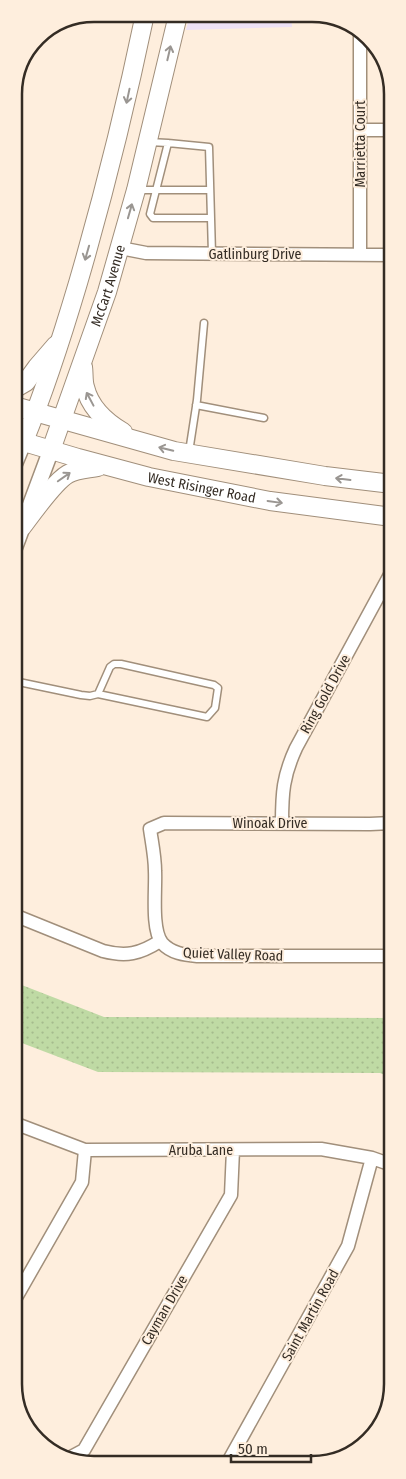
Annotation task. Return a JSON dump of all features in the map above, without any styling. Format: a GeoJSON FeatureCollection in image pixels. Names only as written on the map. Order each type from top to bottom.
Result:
{"type":"FeatureCollection","features":[{"type":"Feature","properties":{"kind":"main road","name":"McCart Avenue"},"geometry":{"type":"LineString","coordinates":[[23,434],[36,413],[62,339],[102,202],[124,113],[143,22]]}},
{"type":"Feature","properties":{"kind":"main road","name":"McCart Avenue"},"geometry":{"type":"LineString","coordinates":[[51,450],[107,292],[120,248],[148,142],[176,22]]}},
{"type":"Feature","properties":{"kind":"main road"},"geometry":{"type":"LineString","coordinates":[[23,384],[62,339]]}},
{"type":"Feature","properties":{"kind":"main road"},"geometry":{"type":"LineString","coordinates":[[83,360],[85,386],[89,398],[99,414],[109,423],[139,442]]}},
{"type":"Feature","properties":{"kind":"main road"},"geometry":{"type":"LineString","coordinates":[[23,409],[139,442],[189,453],[325,476],[384,483]]}},
{"type":"Feature","properties":{"kind":"main road","name":"West Risinger Road"},"geometry":{"type":"LineString","coordinates":[[23,441],[149,477],[270,501],[384,516]]}},
{"type":"Feature","properties":{"kind":"main road"},"geometry":{"type":"LineString","coordinates":[[23,526],[65,476],[78,470],[108,466]]}},
{"type":"Feature","properties":{"kind":"street","name":"Marrietta Court"},"geometry":{"type":"LineString","coordinates":[[360,42],[360,255]]}},
{"type":"Feature","properties":{"kind":"street"},"geometry":{"type":"LineString","coordinates":[[360,130],[384,130]]}},
{"type":"Feature","properties":{"kind":"street","name":"Gatlinburg Drive"},"geometry":{"type":"LineString","coordinates":[[120,248],[146,253],[384,255]]}},
{"type":"Feature","properties":{"kind":"street","name":"McCart Avenue"},"geometry":{"type":"LineString","coordinates":[[23,525],[51,450]]}},
{"type":"Feature","properties":{"kind":"street","name":"Ring Gold Drive"},"geometry":{"type":"LineString","coordinates":[[282,824],[282,800],[288,764],[384,587]]}},
{"type":"Feature","properties":{"kind":"street","name":"Winoak Drive"},"geometry":{"type":"LineString","coordinates":[[160,941],[155,917],[155,872],[150,829],[164,823],[383,823]]}},
{"type":"Feature","properties":{"kind":"street"},"geometry":{"type":"LineString","coordinates":[[22,918],[94,948],[114,954],[127,955],[140,952],[160,941]]}},
{"type":"Feature","properties":{"kind":"street","name":"Quiet Valley Road"},"geometry":{"type":"LineString","coordinates":[[160,941],[165,946],[183,955],[383,956]]}},
{"type":"Feature","properties":{"kind":"street","name":"Aruba Lane"},"geometry":{"type":"LineString","coordinates":[[22,1126],[85,1150],[321,1149],[372,1158],[383,1162]]}},
{"type":"Feature","properties":{"kind":"street"},"geometry":{"type":"LineString","coordinates":[[22,1287],[82,1182],[85,1150]]}},
{"type":"Feature","properties":{"kind":"street","name":"Cayman Drive"},"geometry":{"type":"LineString","coordinates":[[76,1454],[84,1450],[230,1195],[233,1150]]}},
{"type":"Feature","properties":{"kind":"street","name":"Saint Martin Road"},"geometry":{"type":"LineString","coordinates":[[232,1456],[348,1246],[372,1158]]}},
{"type":"Feature","properties":{"kind":"lane"},"geometry":{"type":"LineString","coordinates":[[148,142],[168,142],[209,147],[212,254]]}},
{"type":"Feature","properties":{"kind":"lane"},"geometry":{"type":"LineString","coordinates":[[168,142],[150,214],[153,218],[211,218]]}},
{"type":"Feature","properties":{"kind":"lane"},"geometry":{"type":"LineString","coordinates":[[136,190],[210,190]]}},
{"type":"Feature","properties":{"kind":"lane"},"geometry":{"type":"LineString","coordinates":[[189,453],[204,323]]}},
{"type":"Feature","properties":{"kind":"lane"},"geometry":{"type":"LineString","coordinates":[[196,405],[264,418]]}},
{"type":"Feature","properties":{"kind":"lane"},"geometry":{"type":"LineString","coordinates":[[23,683],[81,695],[90,696],[98,694],[207,717],[215,708],[218,688],[214,685],[114,664],[110,667],[98,694]]}},
{"type":"Feature","properties":{"kind":"shaded area"},"geometry":{"type":"Polygon","coordinates":[[[188,22],[292,22],[292,27],[186,30],[188,22]]]}},
{"type":"Feature","properties":{"kind":"green space"},"geometry":{"type":"Polygon","coordinates":[[[22,985],[104,1017],[383,1018],[383,1074],[98,1072],[22,1043],[22,985]]]}}]}
